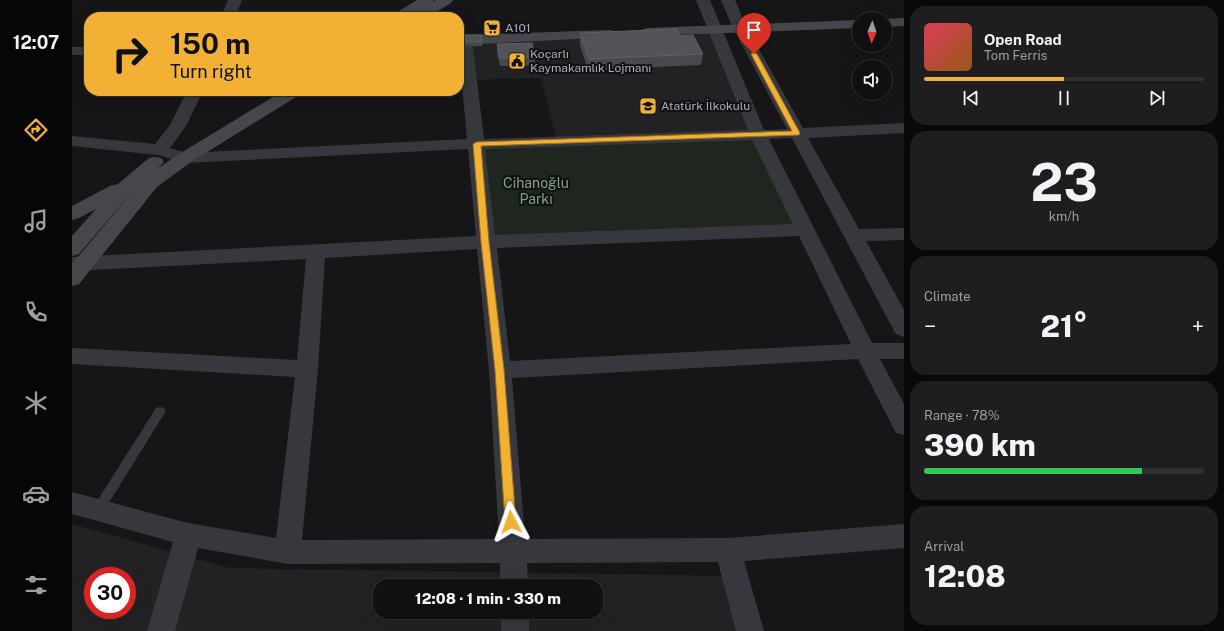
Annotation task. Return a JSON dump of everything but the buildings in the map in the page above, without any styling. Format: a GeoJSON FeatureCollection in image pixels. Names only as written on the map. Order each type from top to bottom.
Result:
{"type":"FeatureCollection","features":[{"type":"Feature","properties":{"kind":"main road"},"geometry":{"type":"LineString","coordinates":[[407,12],[427,0]]}},
{"type":"Feature","properties":{"kind":"main road"},"geometry":{"type":"LineString","coordinates":[[426,12],[446,0]]}},
{"type":"Feature","properties":{"kind":"main road"},"geometry":{"type":"LineString","coordinates":[[892,23],[904,22]]}},
{"type":"Feature","properties":{"kind":"main road"},"geometry":{"type":"LineString","coordinates":[[464,39],[852,24]]}},
{"type":"Feature","properties":{"kind":"main road"},"geometry":{"type":"LineString","coordinates":[[75,264],[150,183],[171,153],[266,96]]}},
{"type":"Feature","properties":{"kind":"main road"},"geometry":{"type":"LineString","coordinates":[[72,214],[129,183],[155,161],[286,96]]}},
{"type":"Feature","properties":{"kind":"main road"},"geometry":{"type":"LineString","coordinates":[[129,183],[150,183]]}},
{"type":"Feature","properties":{"kind":"main road"},"geometry":{"type":"LineString","coordinates":[[75,264],[129,183]]}},
{"type":"Feature","properties":{"kind":"street"},"geometry":{"type":"LineString","coordinates":[[230,12],[235,0]]}},
{"type":"Feature","properties":{"kind":"street"},"geometry":{"type":"LineString","coordinates":[[703,0],[758,135],[865,351],[904,426]]}},
{"type":"Feature","properties":{"kind":"street"},"geometry":{"type":"LineString","coordinates":[[728,0],[740,28],[904,329]]}},
{"type":"Feature","properties":{"kind":"street"},"geometry":{"type":"LineString","coordinates":[[72,51],[84,51]]}},
{"type":"Feature","properties":{"kind":"street"},"geometry":{"type":"LineString","coordinates":[[464,59],[477,144],[485,242],[500,370],[514,579]]}},
{"type":"Feature","properties":{"kind":"street"},"geometry":{"type":"LineString","coordinates":[[171,153],[178,126],[193,96]]}},
{"type":"Feature","properties":{"kind":"street"},"geometry":{"type":"LineString","coordinates":[[72,141],[171,153],[758,135],[904,128]]}},
{"type":"Feature","properties":{"kind":"street"},"geometry":{"type":"LineString","coordinates":[[75,264],[485,242],[805,230]]}},
{"type":"Feature","properties":{"kind":"street"},"geometry":{"type":"LineString","coordinates":[[853,235],[904,234]]}},
{"type":"Feature","properties":{"kind":"street"},"geometry":{"type":"LineString","coordinates":[[288,552],[307,369],[316,252]]}},
{"type":"Feature","properties":{"kind":"street"},"geometry":{"type":"LineString","coordinates":[[500,370],[865,351],[904,352]]}},
{"type":"Feature","properties":{"kind":"street"},"geometry":{"type":"LineString","coordinates":[[72,356],[307,369]]}},
{"type":"Feature","properties":{"kind":"street"},"geometry":{"type":"LineString","coordinates":[[72,503],[188,535],[288,552],[728,550],[904,536]]}},
{"type":"Feature","properties":{"kind":"street"},"geometry":{"type":"LineString","coordinates":[[161,631],[188,535]]}},
{"type":"Feature","properties":{"kind":"street"},"geometry":{"type":"LineString","coordinates":[[728,550],[750,631]]}},
{"type":"Feature","properties":{"kind":"street"},"geometry":{"type":"LineString","coordinates":[[515,619],[515,631]]}},
{"type":"Feature","properties":{"kind":"lane"},"geometry":{"type":"LineString","coordinates":[[98,510],[160,411]]}},
{"type":"Feature","properties":{"kind":"shaded area","name":"Atatürk İlkokulu"},"geometry":{"type":"Polygon","coordinates":[[[716,29],[758,135],[557,141],[541,78],[470,80],[465,39],[716,29]]]}},
{"type":"Feature","properties":{"kind":"shaded area"},"geometry":{"type":"Polygon","coordinates":[[[72,524],[230,568],[732,576],[745,631],[72,631],[72,524]]]}},
{"type":"Feature","properties":{"kind":"green space","name":"Cihanoğlu Parkı"},"geometry":{"type":"Polygon","coordinates":[[[758,135],[805,230],[485,242],[477,144],[758,135]]]}},
{"type":"Feature","properties":{"kind":"place","name":"A101"},"geometry":{"type":"Point","coordinates":[492,28]}},
{"type":"Feature","properties":{"kind":"place","name":"Koçarlı Kaymakamlık Lojmanı"},"geometry":{"type":"Point","coordinates":[517,61]}},
{"type":"Feature","properties":{"kind":"place","name":"Atatürk İlkokulu"},"geometry":{"type":"Point","coordinates":[648,106]}},
{"type":"Feature","properties":{"kind":"route"},"geometry":{"type":"LineString","coordinates":[[511,522],[500,370],[485,242],[477,144],[797,133],[754,54]]}}]}
